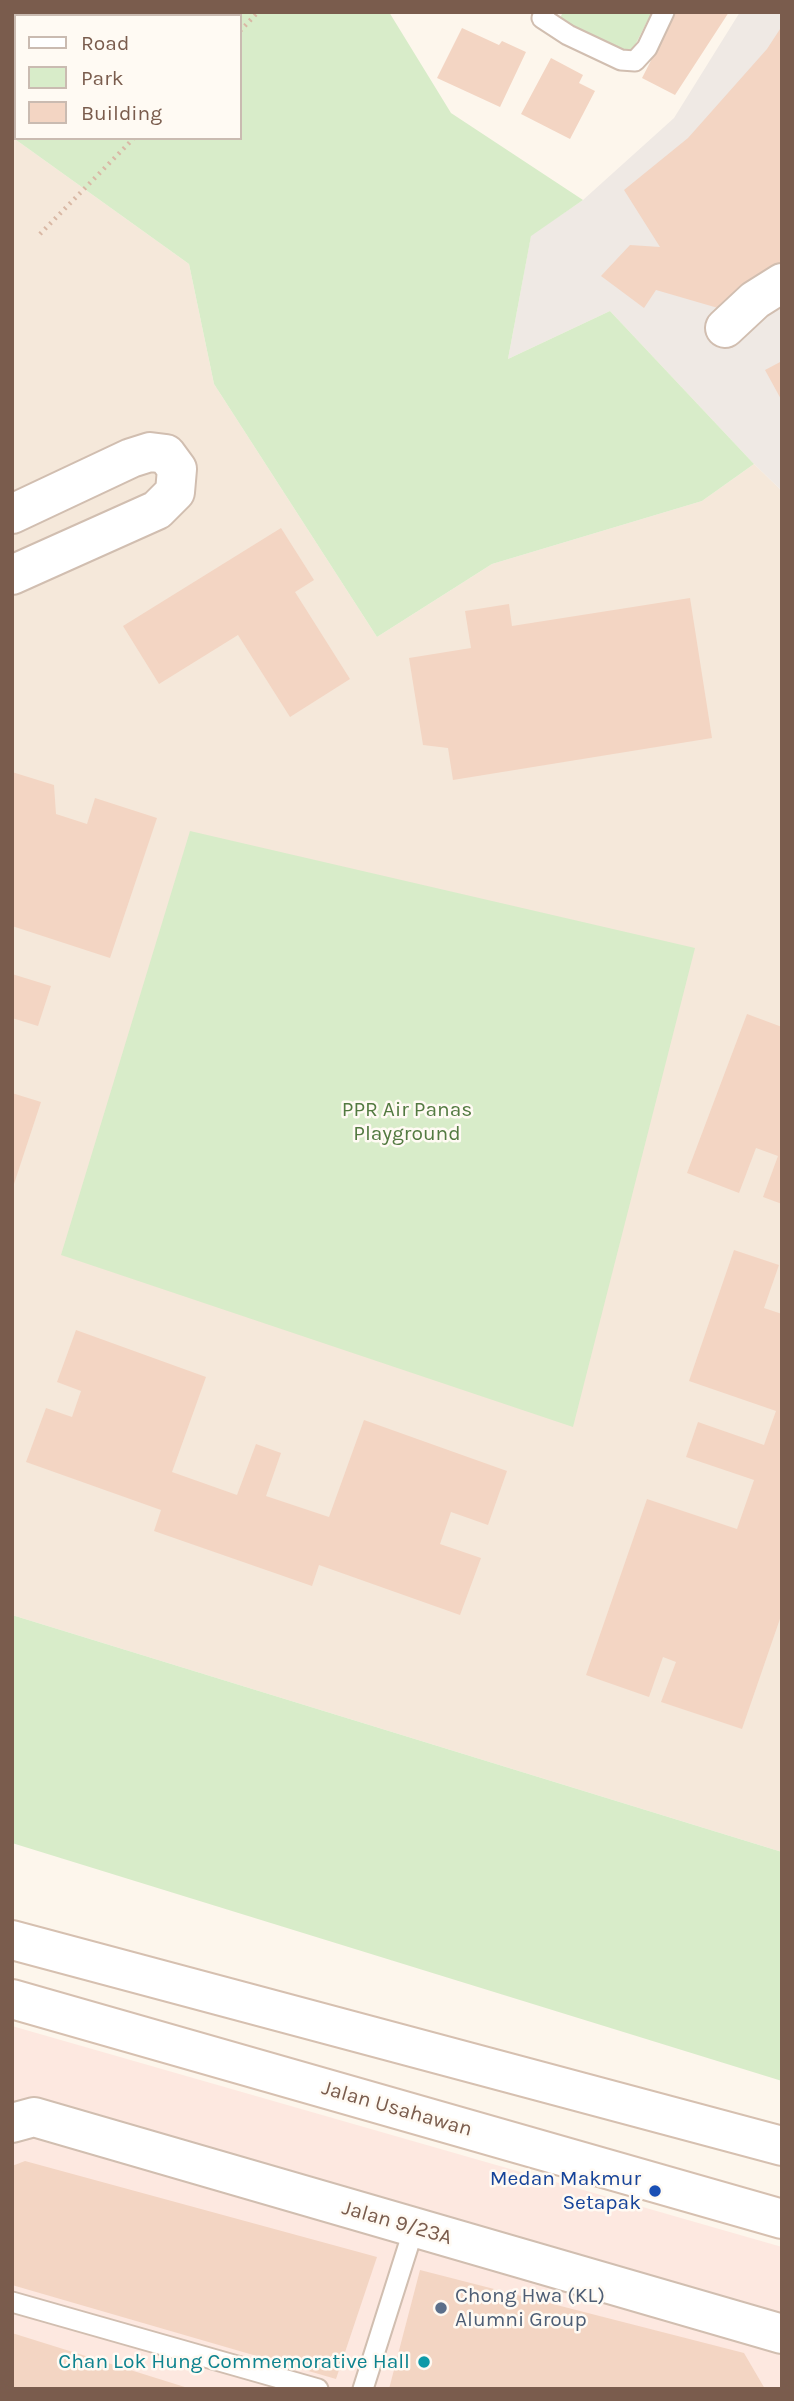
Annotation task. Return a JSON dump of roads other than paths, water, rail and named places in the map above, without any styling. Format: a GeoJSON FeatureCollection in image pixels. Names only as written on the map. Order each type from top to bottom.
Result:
{"type":"FeatureCollection","features":[{"type":"Feature","properties":{"kind":"street"},"geometry":{"type":"LineString","coordinates":[[725,328],[755,300],[782,283]]}},
{"type":"Feature","properties":{"kind":"street"},"geometry":{"type":"LineString","coordinates":[[12,514],[131,458],[150,452],[166,454],[177,469],[175,492],[157,510],[12,575]]}},
{"type":"Feature","properties":{"kind":"street"},"geometry":{"type":"LineString","coordinates":[[12,1940],[782,2146]]}},
{"type":"Feature","properties":{"kind":"street","name":"Jalan Usahawan"},"geometry":{"type":"LineString","coordinates":[[12,1998],[782,2219]]}},
{"type":"Feature","properties":{"kind":"street","name":"Jalan 9/23A"},"geometry":{"type":"LineString","coordinates":[[12,2123],[34,2117],[782,2334]]}},
{"type":"Feature","properties":{"kind":"lane"},"geometry":{"type":"LineString","coordinates":[[539,14],[568,35],[621,60],[635,61],[647,48],[664,12]]}},
{"type":"Feature","properties":{"kind":"lane"},"geometry":{"type":"LineString","coordinates":[[363,2389],[414,2228]]}},
{"type":"Feature","properties":{"kind":"lane"},"geometry":{"type":"LineString","coordinates":[[12,2302],[318,2389]]}},
{"type":"Feature","properties":{"kind":"place","name":"Medan Makmur Setapak"},"geometry":{"type":"Point","coordinates":[655,2191]}},
{"type":"Feature","properties":{"kind":"place","name":"Chong Hwa (KL) Alumni Group"},"geometry":{"type":"Point","coordinates":[441,2308]}},
{"type":"Feature","properties":{"kind":"place","name":"Chan Lok Hung Commemorative Hall"},"geometry":{"type":"Point","coordinates":[424,2362]}},
{"type":"Feature","properties":{"kind":"park label","name":"PPR Air Panas Playground"},"geometry":{"type":"Point","coordinates":[407,1122]}}]}
